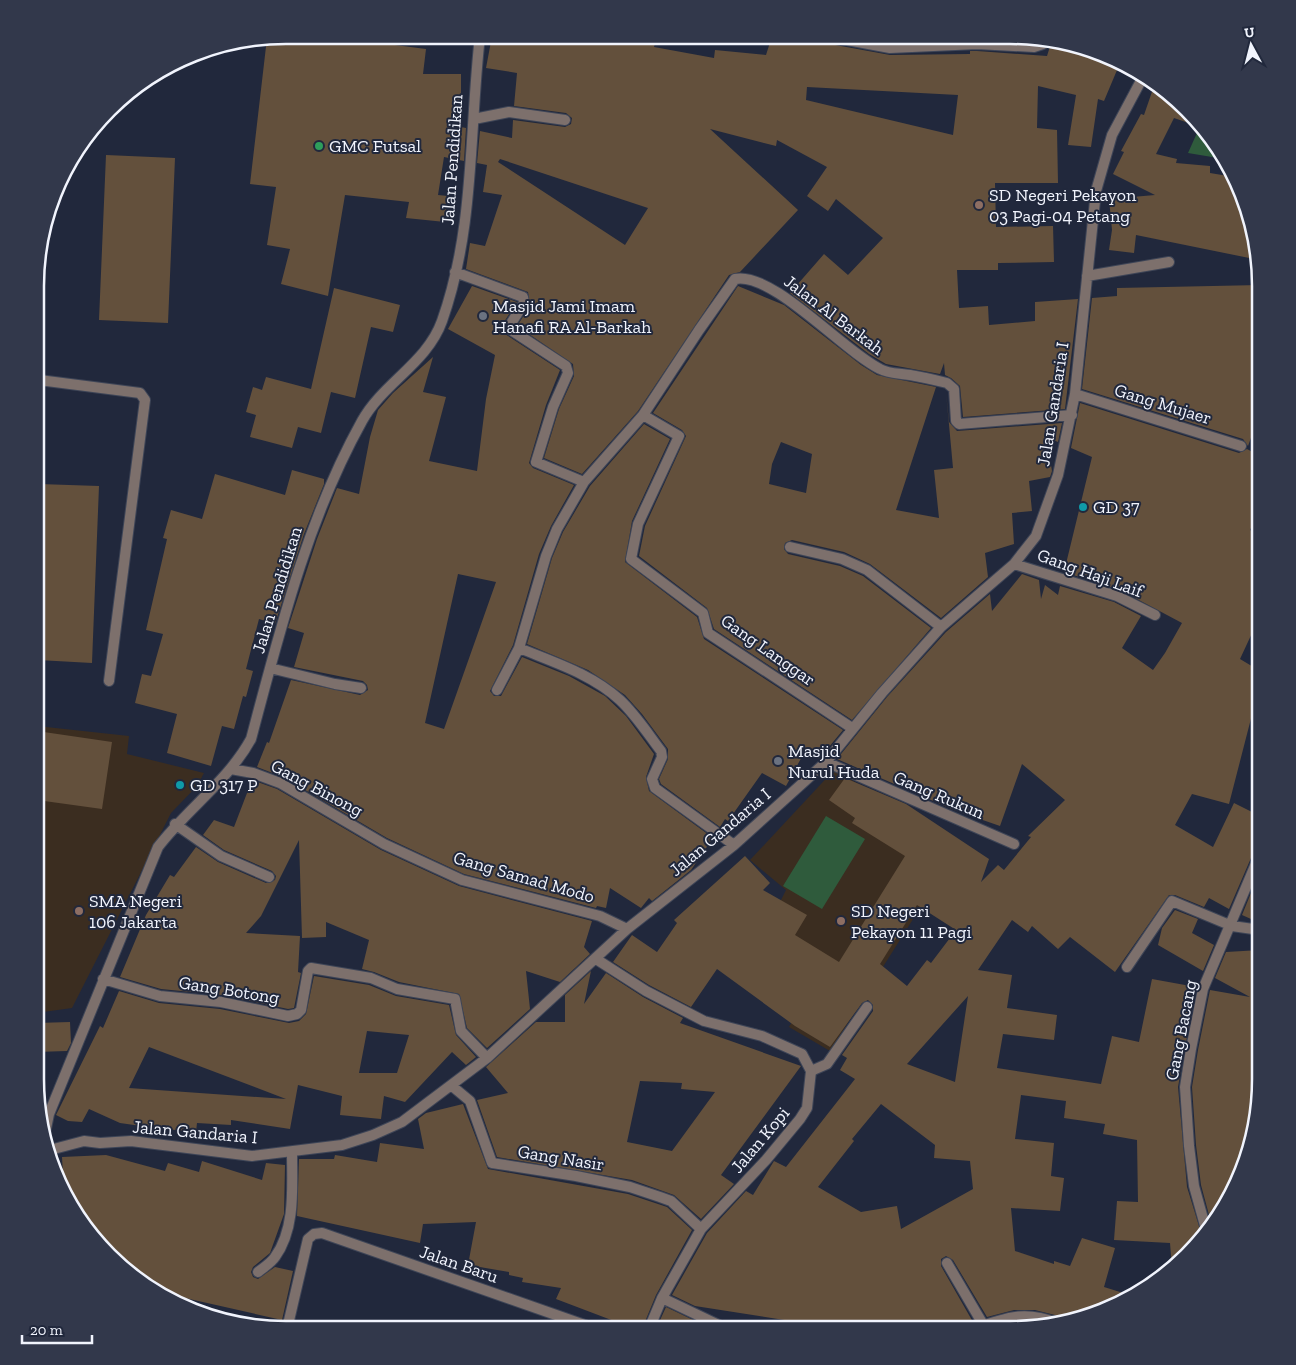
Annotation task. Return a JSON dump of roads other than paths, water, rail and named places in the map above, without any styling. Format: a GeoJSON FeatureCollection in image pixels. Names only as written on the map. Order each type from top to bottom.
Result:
{"type":"FeatureCollection","features":[{"type":"Feature","properties":{"kind":"street","name":"Jalan Pendidikan"},"geometry":{"type":"LineString","coordinates":[[47,1116],[158,847],[175,824],[239,761],[252,739],[270,668],[306,545],[332,484],[363,420],[376,400],[424,353],[442,322],[468,212],[474,119],[474,82],[479,44]]}},
{"type":"Feature","properties":{"kind":"street"},"geometry":{"type":"LineString","coordinates":[[870,44],[890,48],[977,44],[1034,47],[1038,46]]}},
{"type":"Feature","properties":{"kind":"street","name":"Jalan Gandaria I"},"geometry":{"type":"LineString","coordinates":[[54,1149],[84,1141],[100,1143],[131,1141],[252,1156],[342,1144],[373,1135],[402,1122],[487,1058],[596,959],[626,929],[734,845],[826,762],[852,728],[941,627],[1014,564],[1036,536],[1058,475],[1072,415],[1096,191],[1112,135],[1141,81]]}},
{"type":"Feature","properties":{"kind":"street"},"geometry":{"type":"LineString","coordinates":[[474,119],[509,112],[565,120]]}},
{"type":"Feature","properties":{"kind":"street"},"geometry":{"type":"LineString","coordinates":[[1087,276],[1169,262]]}},
{"type":"Feature","properties":{"kind":"street"},"geometry":{"type":"LineString","coordinates":[[455,272],[523,297],[524,303],[510,325],[511,330],[566,366],[568,373],[554,407],[536,462],[584,482]]}},
{"type":"Feature","properties":{"kind":"street","name":"Jalan Al Barkah"},"geometry":{"type":"LineString","coordinates":[[497,690],[519,648],[546,556],[557,529],[584,482],[644,415],[698,330],[733,281],[740,278],[758,282],[776,291],[878,369],[948,383],[954,389],[956,421],[959,424],[1072,415]]}},
{"type":"Feature","properties":{"kind":"street"},"geometry":{"type":"LineString","coordinates":[[44,381],[140,393],[145,400],[109,681]]}},
{"type":"Feature","properties":{"kind":"street","name":"Gang Mujaer"},"geometry":{"type":"LineString","coordinates":[[1075,394],[1241,446]]}},
{"type":"Feature","properties":{"kind":"street","name":"Gang Langgar"},"geometry":{"type":"LineString","coordinates":[[644,415],[679,436],[638,524],[631,553],[633,561],[703,613],[708,632],[852,728]]}},
{"type":"Feature","properties":{"kind":"street"},"geometry":{"type":"LineString","coordinates":[[790,547],[842,559],[867,570],[941,627]]}},
{"type":"Feature","properties":{"kind":"street","name":"Gang Haji Laif"},"geometry":{"type":"LineString","coordinates":[[1014,564],[1117,596],[1155,615]]}},
{"type":"Feature","properties":{"kind":"street"},"geometry":{"type":"LineString","coordinates":[[519,648],[573,670],[619,699],[661,751],[662,757],[652,779],[655,788],[734,845]]}},
{"type":"Feature","properties":{"kind":"street"},"geometry":{"type":"LineString","coordinates":[[270,668],[335,684],[361,688]]}},
{"type":"Feature","properties":{"kind":"street","name":"Gang Rukun"},"geometry":{"type":"LineString","coordinates":[[826,762],[1014,844]]}},
{"type":"Feature","properties":{"kind":"street","name":"Gang Binong"},"geometry":{"type":"LineString","coordinates":[[231,769],[253,773],[280,783],[384,844]]}},
{"type":"Feature","properties":{"kind":"street"},"geometry":{"type":"LineString","coordinates":[[175,824],[221,856],[269,877]]}},
{"type":"Feature","properties":{"kind":"street","name":"Gang Samad Modo"},"geometry":{"type":"LineString","coordinates":[[384,844],[462,880],[600,916],[626,929]]}},
{"type":"Feature","properties":{"kind":"street","name":"Gang Bacang"},"geometry":{"type":"LineString","coordinates":[[1204,1224],[1194,1186],[1185,1087],[1203,989],[1226,932],[1232,926],[1252,875]]}},
{"type":"Feature","properties":{"kind":"street"},"geometry":{"type":"LineString","coordinates":[[1126,967],[1172,902],[1232,926],[1252,929]]}},
{"type":"Feature","properties":{"kind":"street"},"geometry":{"type":"LineString","coordinates":[[596,959],[646,991],[704,1021],[762,1036],[802,1054],[811,1071],[827,1064],[867,1008]]}},
{"type":"Feature","properties":{"kind":"street","name":"Gang Botong"},"geometry":{"type":"LineString","coordinates":[[103,979],[160,996],[221,1002],[288,1016],[300,1012],[308,971],[311,968],[378,979],[406,992],[455,999],[461,1031],[487,1058]]}},
{"type":"Feature","properties":{"kind":"street","name":"Jalan Kopi"},"geometry":{"type":"LineString","coordinates":[[653,1321],[662,1298],[701,1229],[766,1160],[807,1108],[811,1071]]}},
{"type":"Feature","properties":{"kind":"street","name":"Gang Nasir"},"geometry":{"type":"LineString","coordinates":[[452,1086],[470,1102],[492,1163],[576,1176],[653,1194],[670,1201],[701,1229]]}},
{"type":"Feature","properties":{"kind":"street"},"geometry":{"type":"LineString","coordinates":[[258,1272],[275,1258],[283,1243],[288,1224],[292,1152]]}},
{"type":"Feature","properties":{"kind":"street","name":"Jalan Baru"},"geometry":{"type":"LineString","coordinates":[[289,1321],[307,1243],[310,1236],[325,1234],[571,1321]]}},
{"type":"Feature","properties":{"kind":"street"},"geometry":{"type":"LineString","coordinates":[[948,1263],[981,1321]]}},
{"type":"Feature","properties":{"kind":"street"},"geometry":{"type":"LineString","coordinates":[[662,1298],[710,1321]]}},
{"type":"Feature","properties":{"kind":"street"},"geometry":{"type":"LineString","coordinates":[[1000,1321],[1030,1315],[1043,1319]]}},
{"type":"Feature","properties":{"kind":"place","name":"GMC Futsal"},"geometry":{"type":"Point","coordinates":[319,146]}},
{"type":"Feature","properties":{"kind":"place","name":"SD Negeri Pekayon 03 Pagi-04 Petang"},"geometry":{"type":"Point","coordinates":[979,205]}},
{"type":"Feature","properties":{"kind":"place","name":"Masjid Jami Imam Hanafi RA Al-Barkah"},"geometry":{"type":"Point","coordinates":[483,316]}},
{"type":"Feature","properties":{"kind":"place","name":"GD 37"},"geometry":{"type":"Point","coordinates":[1083,507]}},
{"type":"Feature","properties":{"kind":"place","name":"Masjid Nurul Huda"},"geometry":{"type":"Point","coordinates":[778,761]}},
{"type":"Feature","properties":{"kind":"place","name":"GD 317 P"},"geometry":{"type":"Point","coordinates":[180,785]}},
{"type":"Feature","properties":{"kind":"place","name":"SMA Negeri 106 Jakarta"},"geometry":{"type":"Point","coordinates":[79,911]}},
{"type":"Feature","properties":{"kind":"place","name":"SD Negeri Pekayon 11 Pagi"},"geometry":{"type":"Point","coordinates":[841,921]}}]}
